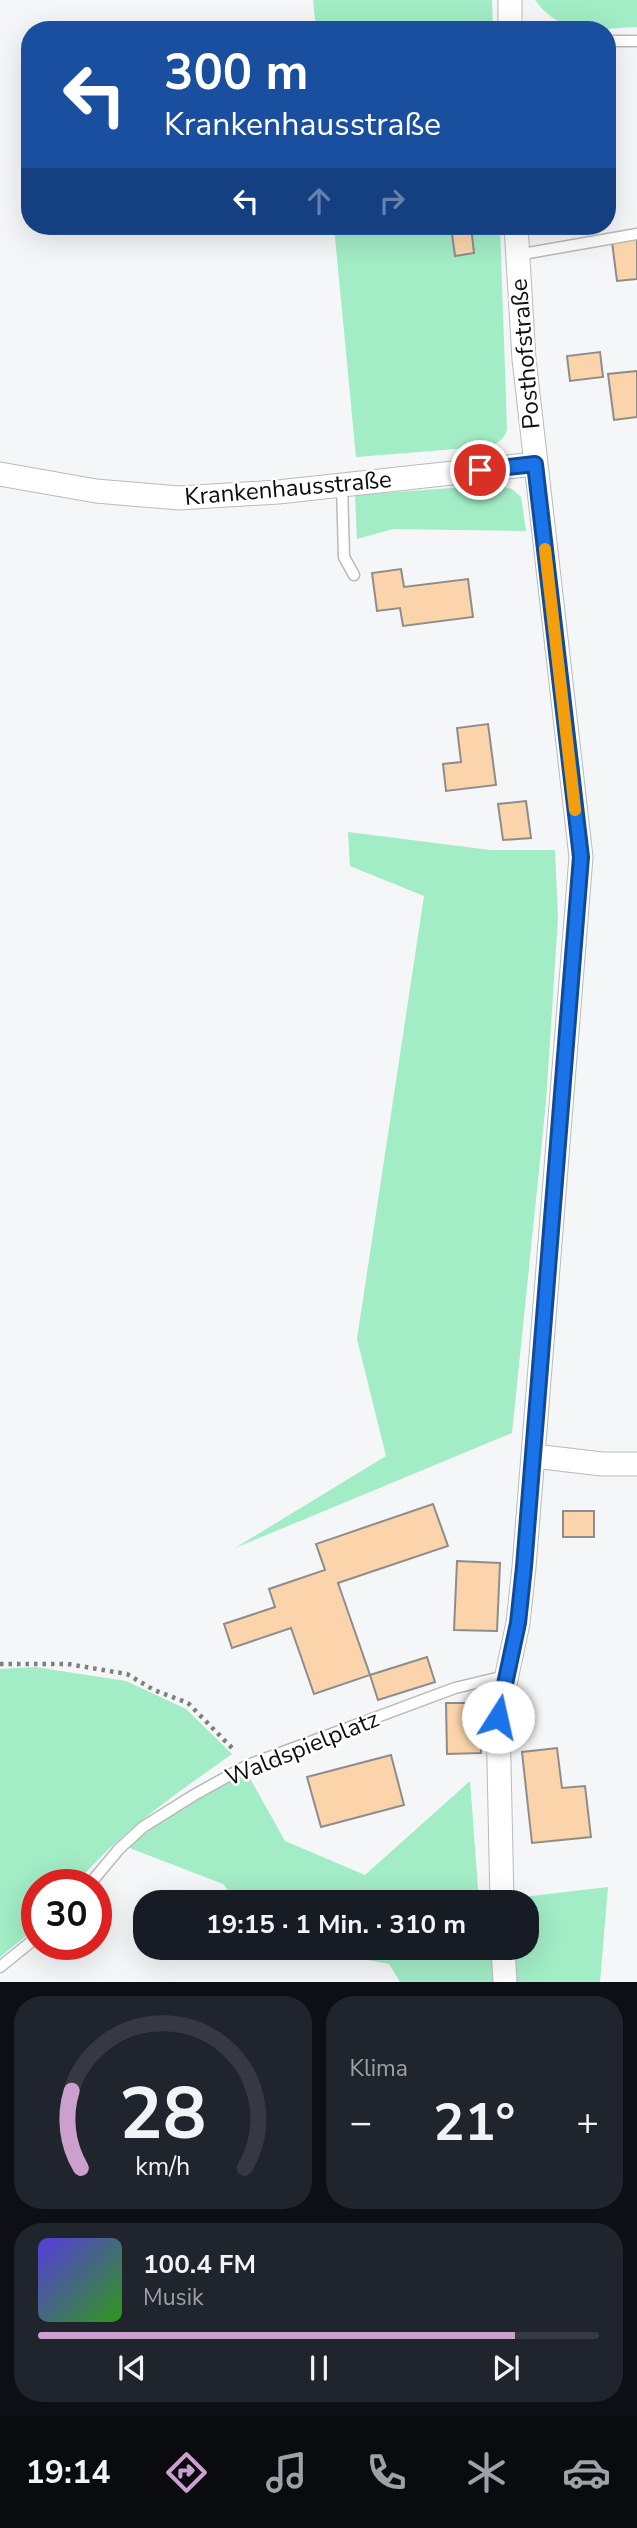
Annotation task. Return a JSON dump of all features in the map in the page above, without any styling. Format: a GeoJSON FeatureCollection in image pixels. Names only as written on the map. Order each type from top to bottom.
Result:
{"type":"FeatureCollection","features":[{"type":"Feature","properties":{"kind":"street"},"geometry":{"type":"LineString","coordinates":[[510,0],[510,21]]}},
{"type":"Feature","properties":{"kind":"street","name":"Posthofstraße"},"geometry":{"type":"LineString","coordinates":[[502,1890],[497,1731],[499,1704],[518,1623],[534,1456],[581,857],[524,359],[516,235]]}},
{"type":"Feature","properties":{"kind":"street","name":"Krankenhausstraße"},"geometry":{"type":"LineString","coordinates":[[0,474],[96,491],[180,498],[227,497],[535,464]]}},
{"type":"Feature","properties":{"kind":"street"},"geometry":{"type":"LineString","coordinates":[[534,1456],[590,1463],[637,1464]]}},
{"type":"Feature","properties":{"kind":"street"},"geometry":{"type":"LineString","coordinates":[[504,1960],[505,1982]]}},
{"type":"Feature","properties":{"kind":"lane"},"geometry":{"type":"LineString","coordinates":[[616,41],[637,41]]}},
{"type":"Feature","properties":{"kind":"lane"},"geometry":{"type":"LineString","coordinates":[[517,254],[637,234]]}},
{"type":"Feature","properties":{"kind":"lane"},"geometry":{"type":"LineString","coordinates":[[342,485],[344,557],[354,575]]}},
{"type":"Feature","properties":{"kind":"lane","name":"Waldspielplatz"},"geometry":{"type":"LineString","coordinates":[[102,1869],[119,1849],[144,1827],[248,1765],[455,1688],[505,1676]]}},
{"type":"Feature","properties":{"kind":"lane"},"geometry":{"type":"LineString","coordinates":[[0,1968],[21,1950]]}},
{"type":"Feature","properties":{"kind":"path"},"geometry":{"type":"LineString","coordinates":[[0,1664],[68,1664],[127,1674],[154,1690],[188,1703],[248,1765]]}},
{"type":"Feature","properties":{"kind":"green space"},"geometry":{"type":"Polygon","coordinates":[[[313,0],[492,0],[493,21],[315,21],[313,0]]]}},
{"type":"Feature","properties":{"kind":"green space"},"geometry":{"type":"Polygon","coordinates":[[[535,0],[637,0],[637,27],[616,28],[616,21],[559,21],[545,12],[535,0]]]}},
{"type":"Feature","properties":{"kind":"green space"},"geometry":{"type":"Polygon","coordinates":[[[335,235],[500,235],[507,429],[504,437],[493,446],[356,457],[335,235]]]}},
{"type":"Feature","properties":{"kind":"green space"},"geometry":{"type":"Polygon","coordinates":[[[494,485],[512,489],[521,497],[526,531],[393,529],[357,539],[355,495],[494,485]]]}},
{"type":"Feature","properties":{"kind":"green space"},"geometry":{"type":"Polygon","coordinates":[[[348,832],[490,850],[555,850],[558,918],[546,1102],[512,1433],[235,1548],[386,1456],[357,1339],[424,896],[350,866],[348,832]]]}},
{"type":"Feature","properties":{"kind":"green space"},"geometry":{"type":"Polygon","coordinates":[[[35,1667],[126,1681],[186,1709],[232,1754],[129,1831],[89,1869],[21,1869],[21,1940],[0,1957],[0,1669],[35,1667]]]}},
{"type":"Feature","properties":{"kind":"green space"},"geometry":{"type":"Polygon","coordinates":[[[247,1773],[285,1841],[365,1875],[470,1781],[478,1890],[228,1890],[223,1884],[127,1847],[179,1809],[247,1773]]]}},
{"type":"Feature","properties":{"kind":"green space"},"geometry":{"type":"Polygon","coordinates":[[[608,1887],[600,1982],[400,1982],[389,1964],[367,1960],[539,1960],[539,1895],[608,1887]]]}},
{"type":"Feature","properties":{"kind":"building"},"geometry":{"type":"Polygon","coordinates":[[[452,235],[472,235],[474,253],[455,256],[452,235]]]}},
{"type":"Feature","properties":{"kind":"building"},"geometry":{"type":"Polygon","coordinates":[[[637,238],[637,279],[617,281],[612,242],[637,238]]]}},
{"type":"Feature","properties":{"kind":"building"},"geometry":{"type":"Polygon","coordinates":[[[600,352],[603,377],[570,381],[567,356],[600,352]]]}},
{"type":"Feature","properties":{"kind":"building"},"geometry":{"type":"Polygon","coordinates":[[[637,371],[637,417],[614,420],[608,374],[637,371]]]}},
{"type":"Feature","properties":{"kind":"building"},"geometry":{"type":"Polygon","coordinates":[[[401,569],[404,587],[468,579],[473,617],[403,626],[400,608],[377,611],[372,573],[401,569]]]}},
{"type":"Feature","properties":{"kind":"building"},"geometry":{"type":"Polygon","coordinates":[[[488,724],[496,785],[446,791],[443,764],[461,762],[457,728],[488,724]]]}},
{"type":"Feature","properties":{"kind":"building"},"geometry":{"type":"Polygon","coordinates":[[[526,801],[531,838],[503,840],[498,804],[526,801]]]}},
{"type":"Feature","properties":{"kind":"building"},"geometry":{"type":"Polygon","coordinates":[[[433,1504],[448,1546],[338,1583],[370,1675],[314,1694],[291,1628],[232,1648],[224,1624],[275,1607],[269,1589],[325,1570],[316,1544],[433,1504]]]}},
{"type":"Feature","properties":{"kind":"building"},"geometry":{"type":"Polygon","coordinates":[[[563,1511],[594,1511],[594,1537],[563,1537],[563,1511]]]}},
{"type":"Feature","properties":{"kind":"building"},"geometry":{"type":"Polygon","coordinates":[[[457,1561],[500,1563],[497,1631],[454,1630],[457,1561]]]}},
{"type":"Feature","properties":{"kind":"building"},"geometry":{"type":"Polygon","coordinates":[[[427,1657],[435,1682],[378,1700],[370,1675],[427,1657]]]}},
{"type":"Feature","properties":{"kind":"building"},"geometry":{"type":"Polygon","coordinates":[[[446,1703],[480,1703],[481,1753],[447,1754],[446,1703]]]}},
{"type":"Feature","properties":{"kind":"building"},"geometry":{"type":"Polygon","coordinates":[[[557,1748],[562,1788],[585,1786],[591,1837],[532,1843],[522,1752],[557,1748]]]}},
{"type":"Feature","properties":{"kind":"building"},"geometry":{"type":"Polygon","coordinates":[[[391,1755],[404,1805],[321,1827],[307,1777],[391,1755]]]}},
{"type":"Feature","properties":{"kind":"slow traffic"},"geometry":{"type":"LineString","coordinates":[[545,549],[575,810]]}},
{"type":"Feature","properties":{"kind":"route"},"geometry":{"type":"LineString","coordinates":[[480,470],[535,464],[581,857],[524,1567],[518,1623],[498,1717]]}}]}
